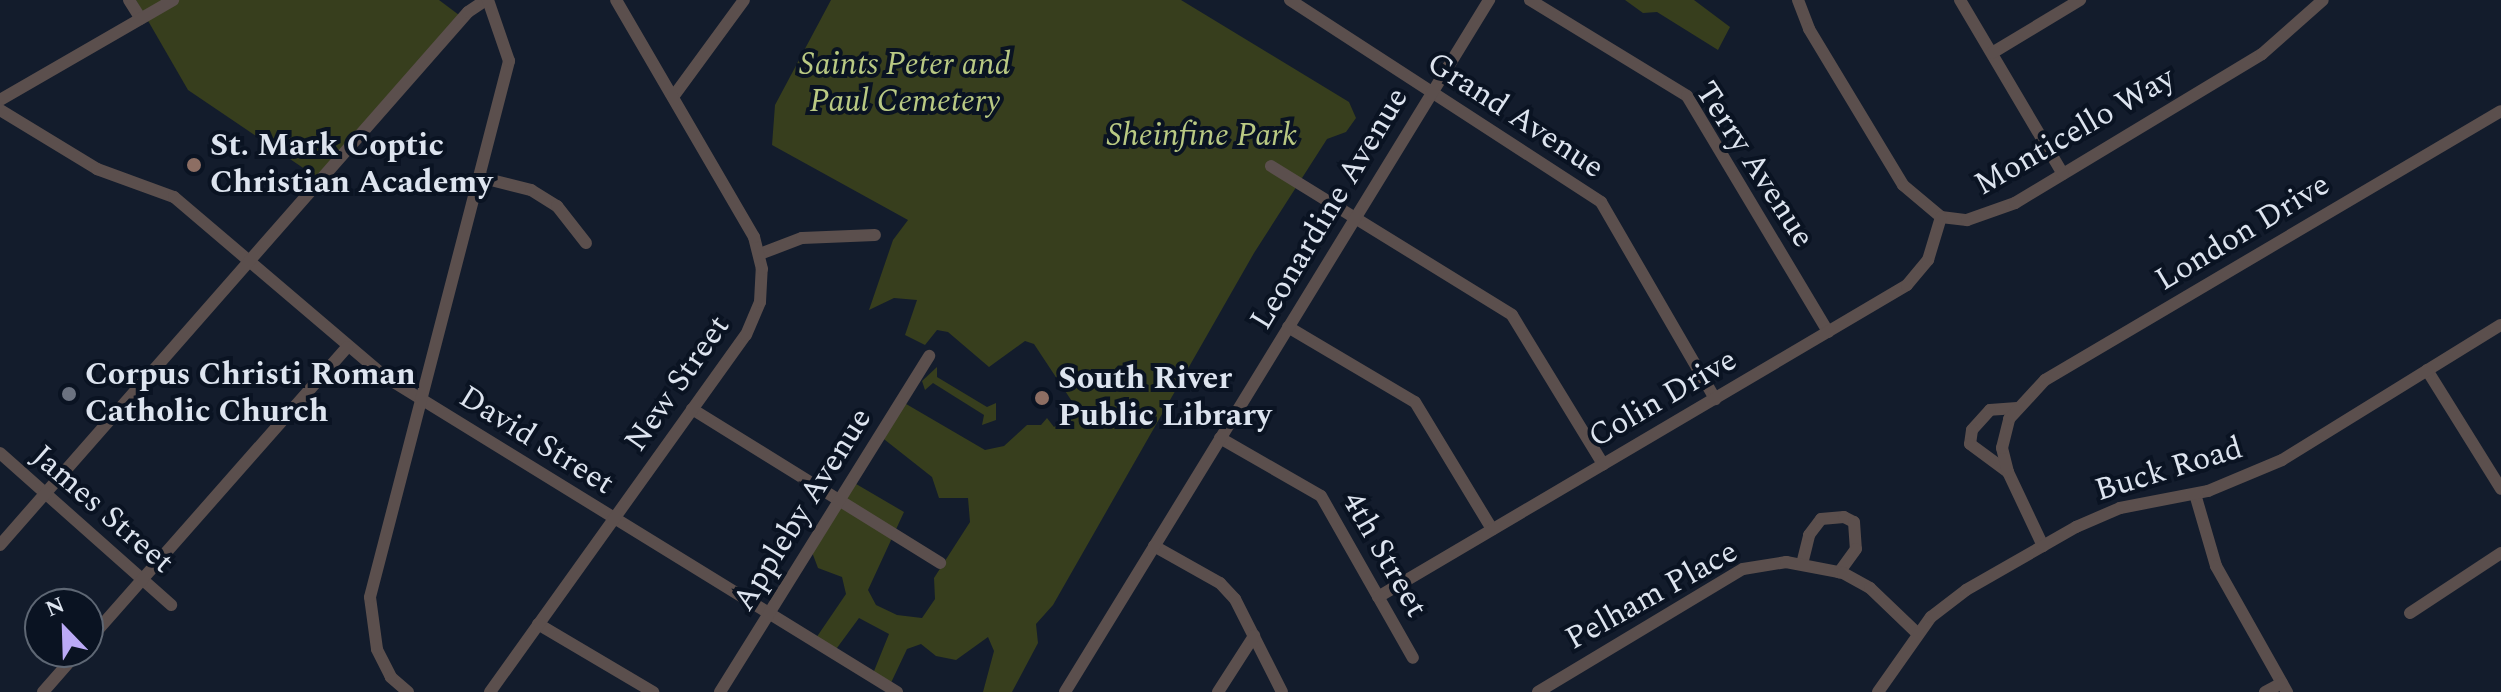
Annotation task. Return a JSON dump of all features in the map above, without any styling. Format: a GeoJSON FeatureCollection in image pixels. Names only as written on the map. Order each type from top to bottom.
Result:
{"type":"FeatureCollection","features":[{"type":"Feature","properties":{"kind":"street"},"geometry":{"type":"LineString","coordinates":[[129,0],[141,19]]}},
{"type":"Feature","properties":{"kind":"street"},"geometry":{"type":"LineString","coordinates":[[0,100],[173,0]]}},
{"type":"Feature","properties":{"kind":"street"},"geometry":{"type":"LineString","coordinates":[[0,545],[468,12],[487,0],[509,61],[419,398],[370,597],[377,649],[391,677],[408,692]]}},
{"type":"Feature","properties":{"kind":"street","name":"New Street"},"geometry":{"type":"LineString","coordinates":[[490,692],[754,319],[762,292],[760,254],[616,0]]}},
{"type":"Feature","properties":{"kind":"street"},"geometry":{"type":"LineString","coordinates":[[673,97],[744,0]]}},
{"type":"Feature","properties":{"kind":"street","name":"Grand Avenue"},"geometry":{"type":"LineString","coordinates":[[1290,0],[1601,202],[1715,399]]}},
{"type":"Feature","properties":{"kind":"street","name":"Leonardine Avenue"},"geometry":{"type":"LineString","coordinates":[[1065,692],[1489,0]]}},
{"type":"Feature","properties":{"kind":"street","name":"Terry Avenue"},"geometry":{"type":"LineString","coordinates":[[1530,0],[1687,96],[1828,332]]}},
{"type":"Feature","properties":{"kind":"street","name":"Monticello Way"},"geometry":{"type":"LineString","coordinates":[[1798,0],[1809,29],[1903,185],[1941,217],[1967,220],[1991,215],[2262,54],[2323,0]]}},
{"type":"Feature","properties":{"kind":"street"},"geometry":{"type":"LineString","coordinates":[[1960,0],[2063,174]]}},
{"type":"Feature","properties":{"kind":"street"},"geometry":{"type":"LineString","coordinates":[[1992,53],[2080,0]]}},
{"type":"Feature","properties":{"kind":"street","name":"David Street"},"geometry":{"type":"LineString","coordinates":[[0,110],[97,169],[174,197],[347,347],[419,398],[897,692]]}},
{"type":"Feature","properties":{"kind":"street","name":"London Drive"},"geometry":{"type":"LineString","coordinates":[[2043,546],[2008,472],[2002,448],[2017,408],[2045,380],[2501,111]]}},
{"type":"Feature","properties":{"kind":"street"},"geometry":{"type":"LineString","coordinates":[[1271,166],[1512,315],[1603,464]]}},
{"type":"Feature","properties":{"kind":"street"},"geometry":{"type":"LineString","coordinates":[[479,177],[531,190],[557,206],[586,243]]}},
{"type":"Feature","properties":{"kind":"street","name":"Colin Drive"},"geometry":{"type":"LineString","coordinates":[[1378,597],[1828,332],[1918,275],[1941,217]]}},
{"type":"Feature","properties":{"kind":"street"},"geometry":{"type":"LineString","coordinates":[[760,254],[802,238],[875,235]]}},
{"type":"Feature","properties":{"kind":"street","name":"Buck Road"},"geometry":{"type":"LineString","coordinates":[[1878,692],[1918,634],[1966,590],[2043,546],[2120,508],[2195,494],[2282,460],[2501,325]]}},
{"type":"Feature","properties":{"kind":"street"},"geometry":{"type":"LineString","coordinates":[[1288,327],[1415,402],[1492,529]]}},
{"type":"Feature","properties":{"kind":"street"},"geometry":{"type":"LineString","coordinates":[[104,623],[347,347]]}},
{"type":"Feature","properties":{"kind":"street","name":"Appleby Avenue"},"geometry":{"type":"LineString","coordinates":[[720,692],[929,356]]}},
{"type":"Feature","properties":{"kind":"street"},"geometry":{"type":"LineString","coordinates":[[2427,370],[2501,489]]}},
{"type":"Feature","properties":{"kind":"street","name":"London Drive"},"geometry":{"type":"LineString","coordinates":[[2008,472],[1970,444],[1972,430],[1990,410],[2017,408]]}},
{"type":"Feature","properties":{"kind":"street"},"geometry":{"type":"LineString","coordinates":[[692,409],[940,563]]}},
{"type":"Feature","properties":{"kind":"street","name":"4th Street"},"geometry":{"type":"LineString","coordinates":[[1220,438],[1321,496],[1413,658]]}},
{"type":"Feature","properties":{"kind":"street","name":"James Street"},"geometry":{"type":"LineString","coordinates":[[0,453],[171,605]]}},
{"type":"Feature","properties":{"kind":"street"},"geometry":{"type":"LineString","coordinates":[[2195,494],[2216,566],[2284,688],[2265,692]]}},
{"type":"Feature","properties":{"kind":"street"},"geometry":{"type":"LineString","coordinates":[[1802,564],[1809,535],[1821,519],[1844,517],[1854,522],[1856,549],[1839,572]]}},
{"type":"Feature","properties":{"kind":"street"},"geometry":{"type":"LineString","coordinates":[[1154,546],[1220,583],[1235,599],[1282,692]]}},
{"type":"Feature","properties":{"kind":"street"},"geometry":{"type":"LineString","coordinates":[[2410,613],[2501,553]]}},
{"type":"Feature","properties":{"kind":"street","name":"Pelham Place"},"geometry":{"type":"LineString","coordinates":[[1538,692],[1743,569],[1802,564],[1839,572],[1870,588],[1918,634]]}},
{"type":"Feature","properties":{"kind":"street"},"geometry":{"type":"LineString","coordinates":[[538,624],[653,692]]}},
{"type":"Feature","properties":{"kind":"street"},"geometry":{"type":"LineString","coordinates":[[1218,692],[1254,636]]}},
{"type":"Feature","properties":{"kind":"street"},"geometry":{"type":"LineString","coordinates":[[43,692],[64,668]]}},
{"type":"Feature","properties":{"kind":"green space"},"geometry":{"type":"Polygon","coordinates":[[[136,0],[439,0],[463,18],[321,180],[188,90],[136,0]]]}},
{"type":"Feature","properties":{"kind":"green space"},"geometry":{"type":"Polygon","coordinates":[[[831,0],[1181,0],[1349,102],[1356,118],[1346,132],[1327,139],[1254,253],[1053,605],[1036,624],[1038,643],[1012,692],[983,692],[994,651],[988,637],[956,660],[936,656],[921,644],[907,649],[889,687],[872,676],[889,634],[859,618],[834,652],[814,641],[846,594],[842,577],[818,568],[810,547],[851,481],[904,512],[868,590],[876,605],[897,615],[922,618],[935,599],[934,578],[970,522],[968,498],[939,498],[932,477],[880,436],[901,401],[985,450],[1004,446],[1027,425],[1041,425],[1047,418],[1054,427],[1077,409],[1034,344],[1025,341],[989,367],[948,332],[937,330],[925,345],[905,335],[917,300],[894,298],[869,310],[893,240],[908,220],[772,145],[775,105],[831,0]]]}},
{"type":"Feature","properties":{"kind":"green space"},"geometry":{"type":"Polygon","coordinates":[[[1625,0],[1694,0],[1730,27],[1718,50],[1657,12],[1643,13],[1625,0]]]}},
{"type":"Feature","properties":{"kind":"green space"},"geometry":{"type":"Polygon","coordinates":[[[937,367],[937,377],[987,407],[996,403],[996,420],[982,425],[984,415],[933,383],[925,390],[922,381],[937,367]]]}},
{"type":"Feature","properties":{"kind":"place","name":"St. Mark Coptic Christian Academy"},"geometry":{"type":"Point","coordinates":[194,165]}},
{"type":"Feature","properties":{"kind":"place","name":"Corpus Christi Roman Catholic Church"},"geometry":{"type":"Point","coordinates":[69,394]}},
{"type":"Feature","properties":{"kind":"place","name":"South River Public Library"},"geometry":{"type":"Point","coordinates":[1042,398]}},
{"type":"Feature","properties":{"kind":"park label","name":"Saints Peter and Paul Cemetery"},"geometry":{"type":"Point","coordinates":[905,84]}},
{"type":"Feature","properties":{"kind":"park label","name":"Sheinfine Park"},"geometry":{"type":"Point","coordinates":[1202,136]}}]}
